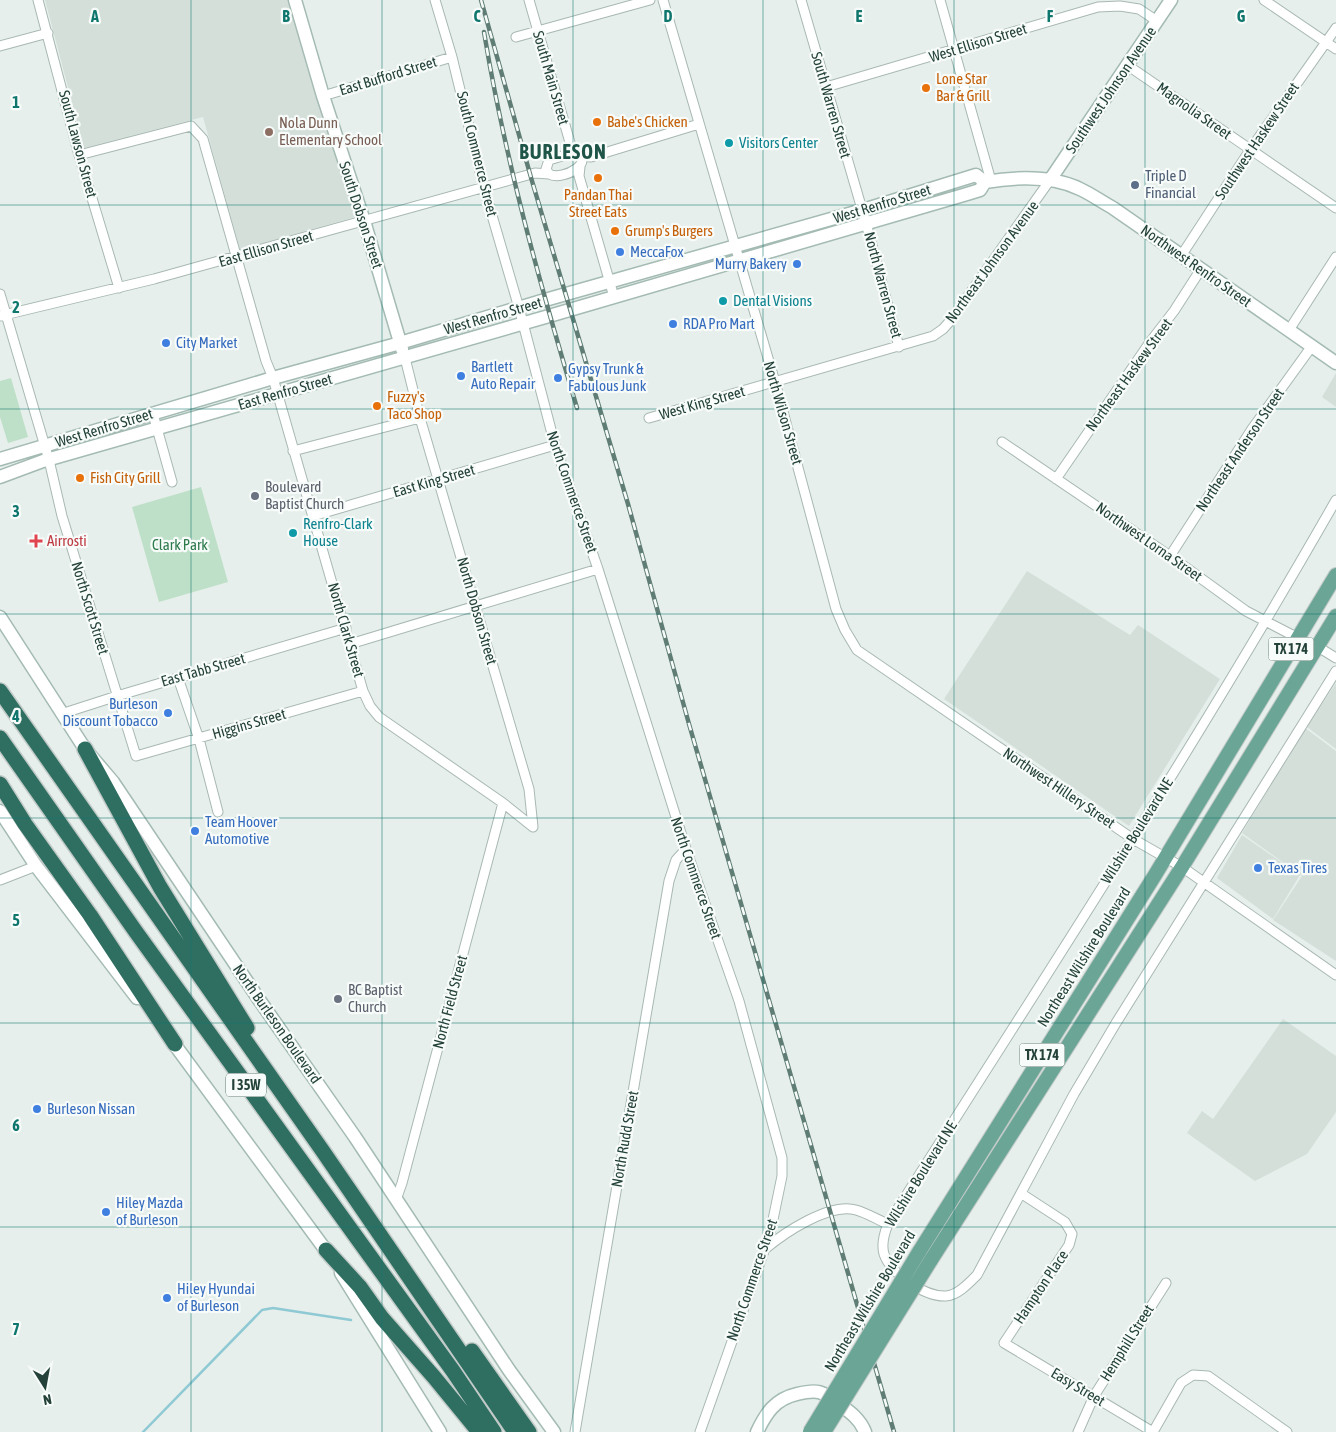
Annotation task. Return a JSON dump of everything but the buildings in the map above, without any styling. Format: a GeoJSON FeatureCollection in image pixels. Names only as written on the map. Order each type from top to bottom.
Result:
{"type":"FeatureCollection","features":[{"type":"Feature","properties":{"kind":"highway","name":"I 35W"},"geometry":{"type":"LineString","coordinates":[[0,691],[421,1292],[515,1432]]}},
{"type":"Feature","properties":{"kind":"highway","name":"I 35W"},"geometry":{"type":"LineString","coordinates":[[0,738],[136,932],[453,1371],[494,1432]]}},
{"type":"Feature","properties":{"kind":"highway"},"geometry":{"type":"LineString","coordinates":[[85,749],[160,887],[254,1039],[319,1136],[322,1150]]}},
{"type":"Feature","properties":{"kind":"highway"},"geometry":{"type":"LineString","coordinates":[[0,784],[25,824],[90,915],[175,1044]]}},
{"type":"Feature","properties":{"kind":"highway"},"geometry":{"type":"LineString","coordinates":[[326,1250],[360,1287],[382,1318],[447,1392],[479,1432]]}},
{"type":"Feature","properties":{"kind":"highway"},"geometry":{"type":"LineString","coordinates":[[421,1292],[437,1304],[447,1316],[529,1432]]}},
{"type":"Feature","properties":{"kind":"main road","name":"South Dobson Street"},"geometry":{"type":"LineString","coordinates":[[295,0],[323,96],[364,221],[404,358]]}},
{"type":"Feature","properties":{"kind":"main road","name":"Southwest Johnson Avenue"},"geometry":{"type":"LineString","coordinates":[[1050,180],[1172,0]]}},
{"type":"Feature","properties":{"kind":"main road","name":"West Renfro Street"},"geometry":{"type":"LineString","coordinates":[[0,459],[273,378],[401,343],[976,176],[988,181],[1012,178],[1050,180]]}},
{"type":"Feature","properties":{"kind":"main road","name":"Northwest Renfro Street"},"geometry":{"type":"LineString","coordinates":[[1050,180],[1078,188],[1106,204],[1336,363]]}},
{"type":"Feature","properties":{"kind":"main road","name":"West Renfro Street"},"geometry":{"type":"LineString","coordinates":[[571,310],[980,190],[988,181]]}},
{"type":"Feature","properties":{"kind":"main road","name":"East Renfro Street"},"geometry":{"type":"LineString","coordinates":[[0,477],[49,460],[158,428],[571,310]]}},
{"type":"Feature","properties":{"kind":"main road","name":"Northeast Wilshire Boulevard"},"geometry":{"type":"LineString","coordinates":[[810,1432],[919,1252],[1166,857],[1336,574]]}},
{"type":"Feature","properties":{"kind":"main road","name":"Northeast Wilshire Boulevard"},"geometry":{"type":"LineString","coordinates":[[824,1432],[931,1260],[1182,867],[1336,616]]}},
{"type":"Feature","properties":{"kind":"main road","name":"North Burleson Boulevard"},"geometry":{"type":"LineString","coordinates":[[0,617],[85,749],[113,782],[355,1137],[509,1370],[554,1432]]}},
{"type":"Feature","properties":{"kind":"main road"},"geometry":{"type":"LineString","coordinates":[[0,811],[36,866],[175,1044],[326,1250],[440,1432]]}},
{"type":"Feature","properties":{"kind":"main road"},"geometry":{"type":"LineString","coordinates":[[757,1432],[762,1421],[784,1397],[813,1390],[826,1395],[848,1411],[861,1424],[865,1432]]}},
{"type":"Feature","properties":{"kind":"street","name":"South Lawson Street"},"geometry":{"type":"LineString","coordinates":[[38,0],[79,155],[119,288]]}},
{"type":"Feature","properties":{"kind":"street","name":"South Commerce Street"},"geometry":{"type":"LineString","coordinates":[[434,0],[452,57],[484,188],[523,324]]}},
{"type":"Feature","properties":{"kind":"street","name":"South Main Street"},"geometry":{"type":"LineString","coordinates":[[529,0],[571,146],[577,154]]}},
{"type":"Feature","properties":{"kind":"street"},"geometry":{"type":"LineString","coordinates":[[516,37],[650,0]]}},
{"type":"Feature","properties":{"kind":"street","name":"North Wilson Street"},"geometry":{"type":"LineString","coordinates":[[663,0],[718,192],[736,246],[826,566]]}},
{"type":"Feature","properties":{"kind":"street","name":"South Warren Street"},"geometry":{"type":"LineString","coordinates":[[801,0],[866,223]]}},
{"type":"Feature","properties":{"kind":"street"},"geometry":{"type":"LineString","coordinates":[[940,0],[955,50],[988,181]]}},
{"type":"Feature","properties":{"kind":"street"},"geometry":{"type":"LineString","coordinates":[[1264,0],[1336,49]]}},
{"type":"Feature","properties":{"kind":"street","name":"West Ellison Street"},"geometry":{"type":"LineString","coordinates":[[826,87],[1098,8],[1120,6],[1139,9],[1157,21]]}},
{"type":"Feature","properties":{"kind":"street","name":"Southwest Haskew Street"},"geometry":{"type":"LineString","coordinates":[[1181,256],[1250,150],[1336,28]]}},
{"type":"Feature","properties":{"kind":"street"},"geometry":{"type":"LineString","coordinates":[[0,46],[48,33]]}},
{"type":"Feature","properties":{"kind":"street","name":"East Bufford Street"},"geometry":{"type":"LineString","coordinates":[[323,96],[452,57]]}},
{"type":"Feature","properties":{"kind":"street","name":"Magnolia Street"},"geometry":{"type":"LineString","coordinates":[[1127,65],[1336,208]]}},
{"type":"Feature","properties":{"kind":"street"},"geometry":{"type":"LineString","coordinates":[[591,157],[699,124]]}},
{"type":"Feature","properties":{"kind":"street","name":"North Clark Street"},"geometry":{"type":"LineString","coordinates":[[79,155],[191,126],[204,138],[236,257],[266,361],[273,378],[363,691],[370,706],[379,717],[503,803]]}},
{"type":"Feature","properties":{"kind":"street","name":"East Ellison Street"},"geometry":{"type":"LineString","coordinates":[[533,174],[552,159],[569,154],[591,157]]}},
{"type":"Feature","properties":{"kind":"street"},"geometry":{"type":"LineString","coordinates":[[577,154],[581,159],[579,176],[614,297]]}},
{"type":"Feature","properties":{"kind":"street","name":"East Ellison Street"},"geometry":{"type":"LineString","coordinates":[[3,315],[119,288],[236,257],[533,174],[558,176],[575,171],[591,157]]}},
{"type":"Feature","properties":{"kind":"street"},"geometry":{"type":"LineString","coordinates":[[547,163],[546,169],[549,174]]}},
{"type":"Feature","properties":{"kind":"street","name":"Northeast Johnson Avenue"},"geometry":{"type":"LineString","coordinates":[[899,346],[933,336],[943,329],[1050,180]]}},
{"type":"Feature","properties":{"kind":"street","name":"North Warren Street"},"geometry":{"type":"LineString","coordinates":[[866,223],[899,346]]}},
{"type":"Feature","properties":{"kind":"street"},"geometry":{"type":"LineString","coordinates":[[1289,330],[1336,257]]}},
{"type":"Feature","properties":{"kind":"street","name":"Northeast Haskew Street"},"geometry":{"type":"LineString","coordinates":[[1056,479],[1201,270]]}},
{"type":"Feature","properties":{"kind":"street","name":"North Scott Street"},"geometry":{"type":"LineString","coordinates":[[0,294],[3,315],[45,446],[62,516],[136,756]]}},
{"type":"Feature","properties":{"kind":"street","name":"North Commerce Street"},"geometry":{"type":"LineString","coordinates":[[523,324],[555,445],[598,569],[686,849],[738,1001],[782,1158],[782,1176],[770,1234],[700,1432]]}},
{"type":"Feature","properties":{"kind":"street","name":"West King Street"},"geometry":{"type":"LineString","coordinates":[[649,418],[899,346]]}},
{"type":"Feature","properties":{"kind":"street","name":"Northeast Anderson Street"},"geometry":{"type":"LineString","coordinates":[[1170,556],[1252,429],[1312,346]]}},
{"type":"Feature","properties":{"kind":"street","name":"North Dobson Street"},"geometry":{"type":"LineString","coordinates":[[404,358],[529,788],[533,827],[503,803]]}},
{"type":"Feature","properties":{"kind":"street"},"geometry":{"type":"LineString","coordinates":[[153,414],[172,482]]}},
{"type":"Feature","properties":{"kind":"street"},"geometry":{"type":"LineString","coordinates":[[293,451],[420,418]]}},
{"type":"Feature","properties":{"kind":"street","name":"Northwest Lorna Street"},"geometry":{"type":"LineString","coordinates":[[1002,442],[1170,556],[1246,611],[1298,638]]}},
{"type":"Feature","properties":{"kind":"street","name":"East King Street"},"geometry":{"type":"LineString","coordinates":[[313,516],[555,445]]}},
{"type":"Feature","properties":{"kind":"street","name":"Wilshire Boulevard NE"},"geometry":{"type":"LineString","coordinates":[[1336,500],[1267,622],[1133,839],[888,1224],[883,1237],[884,1253],[890,1264],[907,1281],[926,1293],[946,1296],[964,1288],[978,1275],[1074,1094],[1336,671]]}},
{"type":"Feature","properties":{"kind":"street","name":"Northwest Hillery Street"},"geometry":{"type":"LineString","coordinates":[[826,566],[836,609],[845,630],[857,650],[1133,839],[1182,867],[1336,975]]}},
{"type":"Feature","properties":{"kind":"street"},"geometry":{"type":"LineString","coordinates":[[350,644],[598,569]]}},
{"type":"Feature","properties":{"kind":"street","name":"East Tabb Street"},"geometry":{"type":"LineString","coordinates":[[62,714],[346,628]]}},
{"type":"Feature","properties":{"kind":"street"},"geometry":{"type":"LineString","coordinates":[[1318,647],[1336,658]]}},
{"type":"Feature","properties":{"kind":"street"},"geometry":{"type":"LineString","coordinates":[[178,678],[199,739],[218,812]]}},
{"type":"Feature","properties":{"kind":"street","name":"Higgins Street"},"geometry":{"type":"LineString","coordinates":[[136,756],[363,691]]}},
{"type":"Feature","properties":{"kind":"street","name":"North Field Street"},"geometry":{"type":"LineString","coordinates":[[396,1200],[503,803]]}},
{"type":"Feature","properties":{"kind":"street","name":"North Rudd Street"},"geometry":{"type":"LineString","coordinates":[[575,1432],[669,881],[676,860],[686,849]]}},
{"type":"Feature","properties":{"kind":"street"},"geometry":{"type":"LineString","coordinates":[[0,880],[36,866]]}},
{"type":"Feature","properties":{"kind":"street","name":"Hampton Place"},"geometry":{"type":"LineString","coordinates":[[1004,1342],[1069,1245],[1072,1234],[1065,1222],[1022,1194]]}},
{"type":"Feature","properties":{"kind":"street"},"geometry":{"type":"LineString","coordinates":[[765,1248],[782,1234],[798,1225],[830,1212],[848,1209],[856,1210],[888,1224]]}},
{"type":"Feature","properties":{"kind":"street","name":"Hemphill Street"},"geometry":{"type":"LineString","coordinates":[[1078,1432],[1094,1396],[1166,1283]]}},
{"type":"Feature","properties":{"kind":"street","name":"Easy Street"},"geometry":{"type":"LineString","coordinates":[[1004,1342],[1153,1432]]}},
{"type":"Feature","properties":{"kind":"street"},"geometry":{"type":"LineString","coordinates":[[1153,1432],[1181,1383],[1193,1375],[1208,1376],[1287,1432]]}},
{"type":"Feature","properties":{"kind":"shaded area","name":"Nola Dunn Elementary School"},"geometry":{"type":"Polygon","coordinates":[[[45,0],[292,0],[355,217],[240,250],[203,117],[84,148],[45,0]]]}},
{"type":"Feature","properties":{"kind":"shaded area"},"geometry":{"type":"Polygon","coordinates":[[[1336,373],[1336,407],[1322,397],[1336,373]]]}},
{"type":"Feature","properties":{"kind":"shaded area"},"geometry":{"type":"Polygon","coordinates":[[[1027,571],[1130,635],[1138,625],[1220,679],[1129,826],[944,699],[1027,571]]]}},
{"type":"Feature","properties":{"kind":"shaded area"},"geometry":{"type":"Polygon","coordinates":[[[1336,683],[1336,749],[1307,727],[1336,683]]]}},
{"type":"Feature","properties":{"kind":"shaded area"},"geometry":{"type":"Polygon","coordinates":[[[1305,728],[1336,751],[1336,961],[1273,920],[1302,876],[1242,833],[1305,728]]]}},
{"type":"Feature","properties":{"kind":"shaded area"},"geometry":{"type":"Polygon","coordinates":[[[1242,835],[1300,875],[1273,919],[1217,878],[1242,835]]]}},
{"type":"Feature","properties":{"kind":"shaded area"},"geometry":{"type":"Polygon","coordinates":[[[1283,1019],[1336,1056],[1336,1112],[1307,1154],[1255,1181],[1187,1133],[1202,1111],[1213,1119],[1283,1019]]]}},
{"type":"Feature","properties":{"kind":"green space"},"geometry":{"type":"Polygon","coordinates":[[[11,378],[28,437],[8,443],[0,417],[0,381],[11,378]]]}},
{"type":"Feature","properties":{"kind":"green space","name":"Clark Park"},"geometry":{"type":"Polygon","coordinates":[[[201,487],[228,582],[159,602],[132,507],[201,487]]]}},
{"type":"Feature","properties":{"kind":"waterway"},"geometry":{"type":"LineString","coordinates":[[143,1432],[262,1310],[273,1308],[351,1320]]}},
{"type":"Feature","properties":{"kind":"railway"},"geometry":{"type":"LineString","coordinates":[[481,0],[532,181],[628,504],[689,724],[894,1432]]}},
{"type":"Feature","properties":{"kind":"railway"},"geometry":{"type":"LineString","coordinates":[[484,32],[502,127],[524,222],[577,408]]}},
{"type":"Feature","properties":{"kind":"place","name":"Lone Star Bar & Grill"},"geometry":{"type":"Point","coordinates":[926,88]}},
{"type":"Feature","properties":{"kind":"place","name":"Babe's Chicken"},"geometry":{"type":"Point","coordinates":[597,122]}},
{"type":"Feature","properties":{"kind":"place","name":"Nola Dunn Elementary School"},"geometry":{"type":"Point","coordinates":[269,132]}},
{"type":"Feature","properties":{"kind":"place","name":"Visitors Center"},"geometry":{"type":"Point","coordinates":[729,143]}},
{"type":"Feature","properties":{"kind":"place","name":"Pandan Thai Street Eats"},"geometry":{"type":"Point","coordinates":[598,178]}},
{"type":"Feature","properties":{"kind":"place","name":"Triple D Financial"},"geometry":{"type":"Point","coordinates":[1135,185]}},
{"type":"Feature","properties":{"kind":"place","name":"Grump's Burgers"},"geometry":{"type":"Point","coordinates":[615,231]}},
{"type":"Feature","properties":{"kind":"place","name":"MeccaFox"},"geometry":{"type":"Point","coordinates":[620,252]}},
{"type":"Feature","properties":{"kind":"place","name":"Murry Bakery"},"geometry":{"type":"Point","coordinates":[797,264]}},
{"type":"Feature","properties":{"kind":"place","name":"Dental Visions"},"geometry":{"type":"Point","coordinates":[723,301]}},
{"type":"Feature","properties":{"kind":"place","name":"RDA Pro Mart"},"geometry":{"type":"Point","coordinates":[673,324]}},
{"type":"Feature","properties":{"kind":"place","name":"City Market"},"geometry":{"type":"Point","coordinates":[166,343]}},
{"type":"Feature","properties":{"kind":"place","name":"Bartlett Auto Repair"},"geometry":{"type":"Point","coordinates":[461,376]}},
{"type":"Feature","properties":{"kind":"place","name":"Gypsy Trunk & Fabulous Junk"},"geometry":{"type":"Point","coordinates":[558,378]}},
{"type":"Feature","properties":{"kind":"place","name":"Fuzzy's Taco Shop"},"geometry":{"type":"Point","coordinates":[377,406]}},
{"type":"Feature","properties":{"kind":"place","name":"Fish City Grill"},"geometry":{"type":"Point","coordinates":[80,478]}},
{"type":"Feature","properties":{"kind":"place","name":"Boulevard Baptist Church"},"geometry":{"type":"Point","coordinates":[255,496]}},
{"type":"Feature","properties":{"kind":"place","name":"Renfro-Clark House"},"geometry":{"type":"Point","coordinates":[293,533]}},
{"type":"Feature","properties":{"kind":"place","name":"Airrosti"},"geometry":{"type":"Point","coordinates":[36,541]}},
{"type":"Feature","properties":{"kind":"place","name":"Burleson Discount Tobacco"},"geometry":{"type":"Point","coordinates":[168,713]}},
{"type":"Feature","properties":{"kind":"place","name":"Team Hoover Automotive"},"geometry":{"type":"Point","coordinates":[195,831]}},
{"type":"Feature","properties":{"kind":"place","name":"Texas Tires"},"geometry":{"type":"Point","coordinates":[1258,868]}},
{"type":"Feature","properties":{"kind":"place","name":"BC Baptist Church"},"geometry":{"type":"Point","coordinates":[338,999]}},
{"type":"Feature","properties":{"kind":"place","name":"Burleson Nissan"},"geometry":{"type":"Point","coordinates":[37,1109]}},
{"type":"Feature","properties":{"kind":"place","name":"Hiley Mazda of Burleson"},"geometry":{"type":"Point","coordinates":[106,1212]}},
{"type":"Feature","properties":{"kind":"place","name":"Hiley Hyundai of Burleson"},"geometry":{"type":"Point","coordinates":[167,1298]}},
{"type":"Feature","properties":{"kind":"district","name":"BURLESON"},"geometry":{"type":"Point","coordinates":[563,152]}}]}
